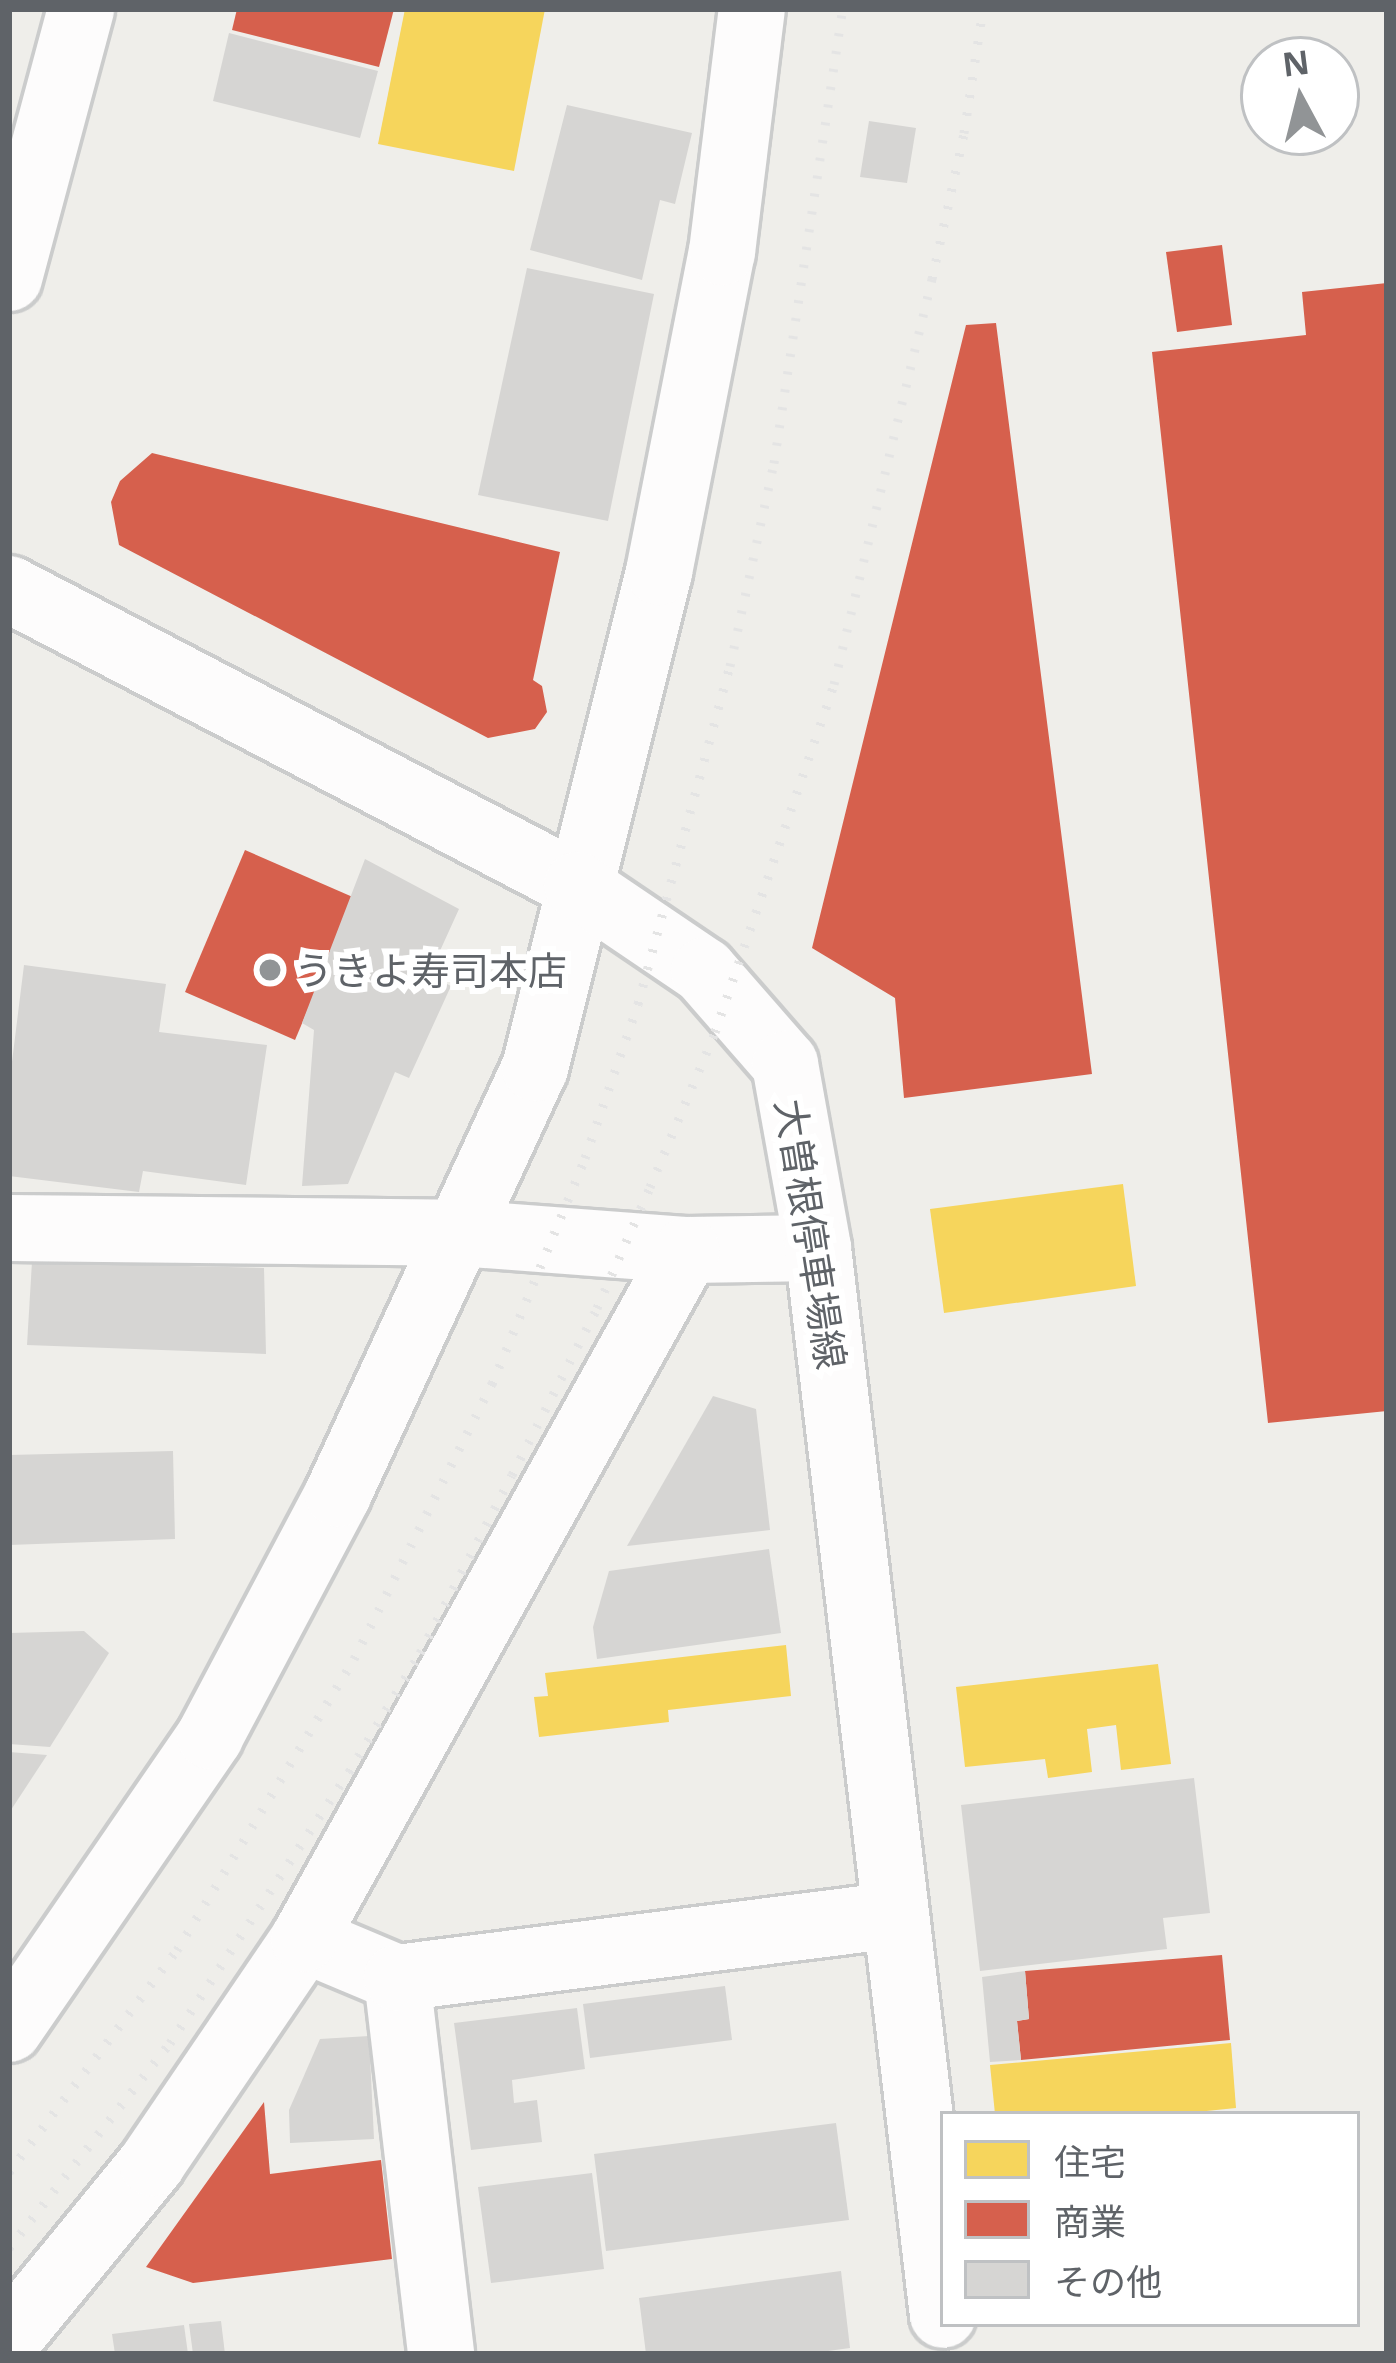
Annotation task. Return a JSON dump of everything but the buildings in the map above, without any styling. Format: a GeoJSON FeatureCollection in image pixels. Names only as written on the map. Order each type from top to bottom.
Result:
{"type":"FeatureCollection","features":[{"type":"Feature","properties":{"kind":"street"},"geometry":{"type":"LineString","coordinates":[[9,278],[26,145],[81,9]]}},
{"type":"Feature","properties":{"kind":"street"},"geometry":{"type":"LineString","coordinates":[[9,2029],[210,1736],[338,1493],[535,1069],[577,885],[659,572],[722,252],[752,9]]}},
{"type":"Feature","properties":{"kind":"street","name":"大曽根停車場線"},"geometry":{"type":"LineString","coordinates":[[9,589],[577,885],[704,971],[785,1064],[818,1248],[940,2289]]}},
{"type":"Feature","properties":{"kind":"street"},"geometry":{"type":"LineString","coordinates":[[9,1228],[459,1233],[687,1250],[818,1248]]}},
{"type":"Feature","properties":{"kind":"street"},"geometry":{"type":"LineString","coordinates":[[9,2338],[152,2163],[304,1939],[687,1250]]}},
{"type":"Feature","properties":{"kind":"street"},"geometry":{"type":"LineString","coordinates":[[304,1939],[398,1978],[895,1915]]}},
{"type":"Feature","properties":{"kind":"street"},"geometry":{"type":"LineString","coordinates":[[398,1978],[441,2354]]}},
{"type":"Feature","properties":{"kind":"railway"},"geometry":{"type":"LineString","coordinates":[[9,2172],[177,1950],[354,1659],[492,1384],[585,1158],[638,1004],[730,666],[774,463],[843,9]]}},
{"type":"Feature","properties":{"kind":"railway"},"geometry":{"type":"LineString","coordinates":[[9,2248],[170,2043],[349,1772],[420,1653],[512,1475],[597,1308],[650,1187],[715,1032],[834,684],[932,279],[964,133],[983,9]]}},
{"type":"Feature","properties":{"kind":"place","name":"うきよ寿司本店"},"geometry":{"type":"Point","coordinates":[270,970]}}]}
